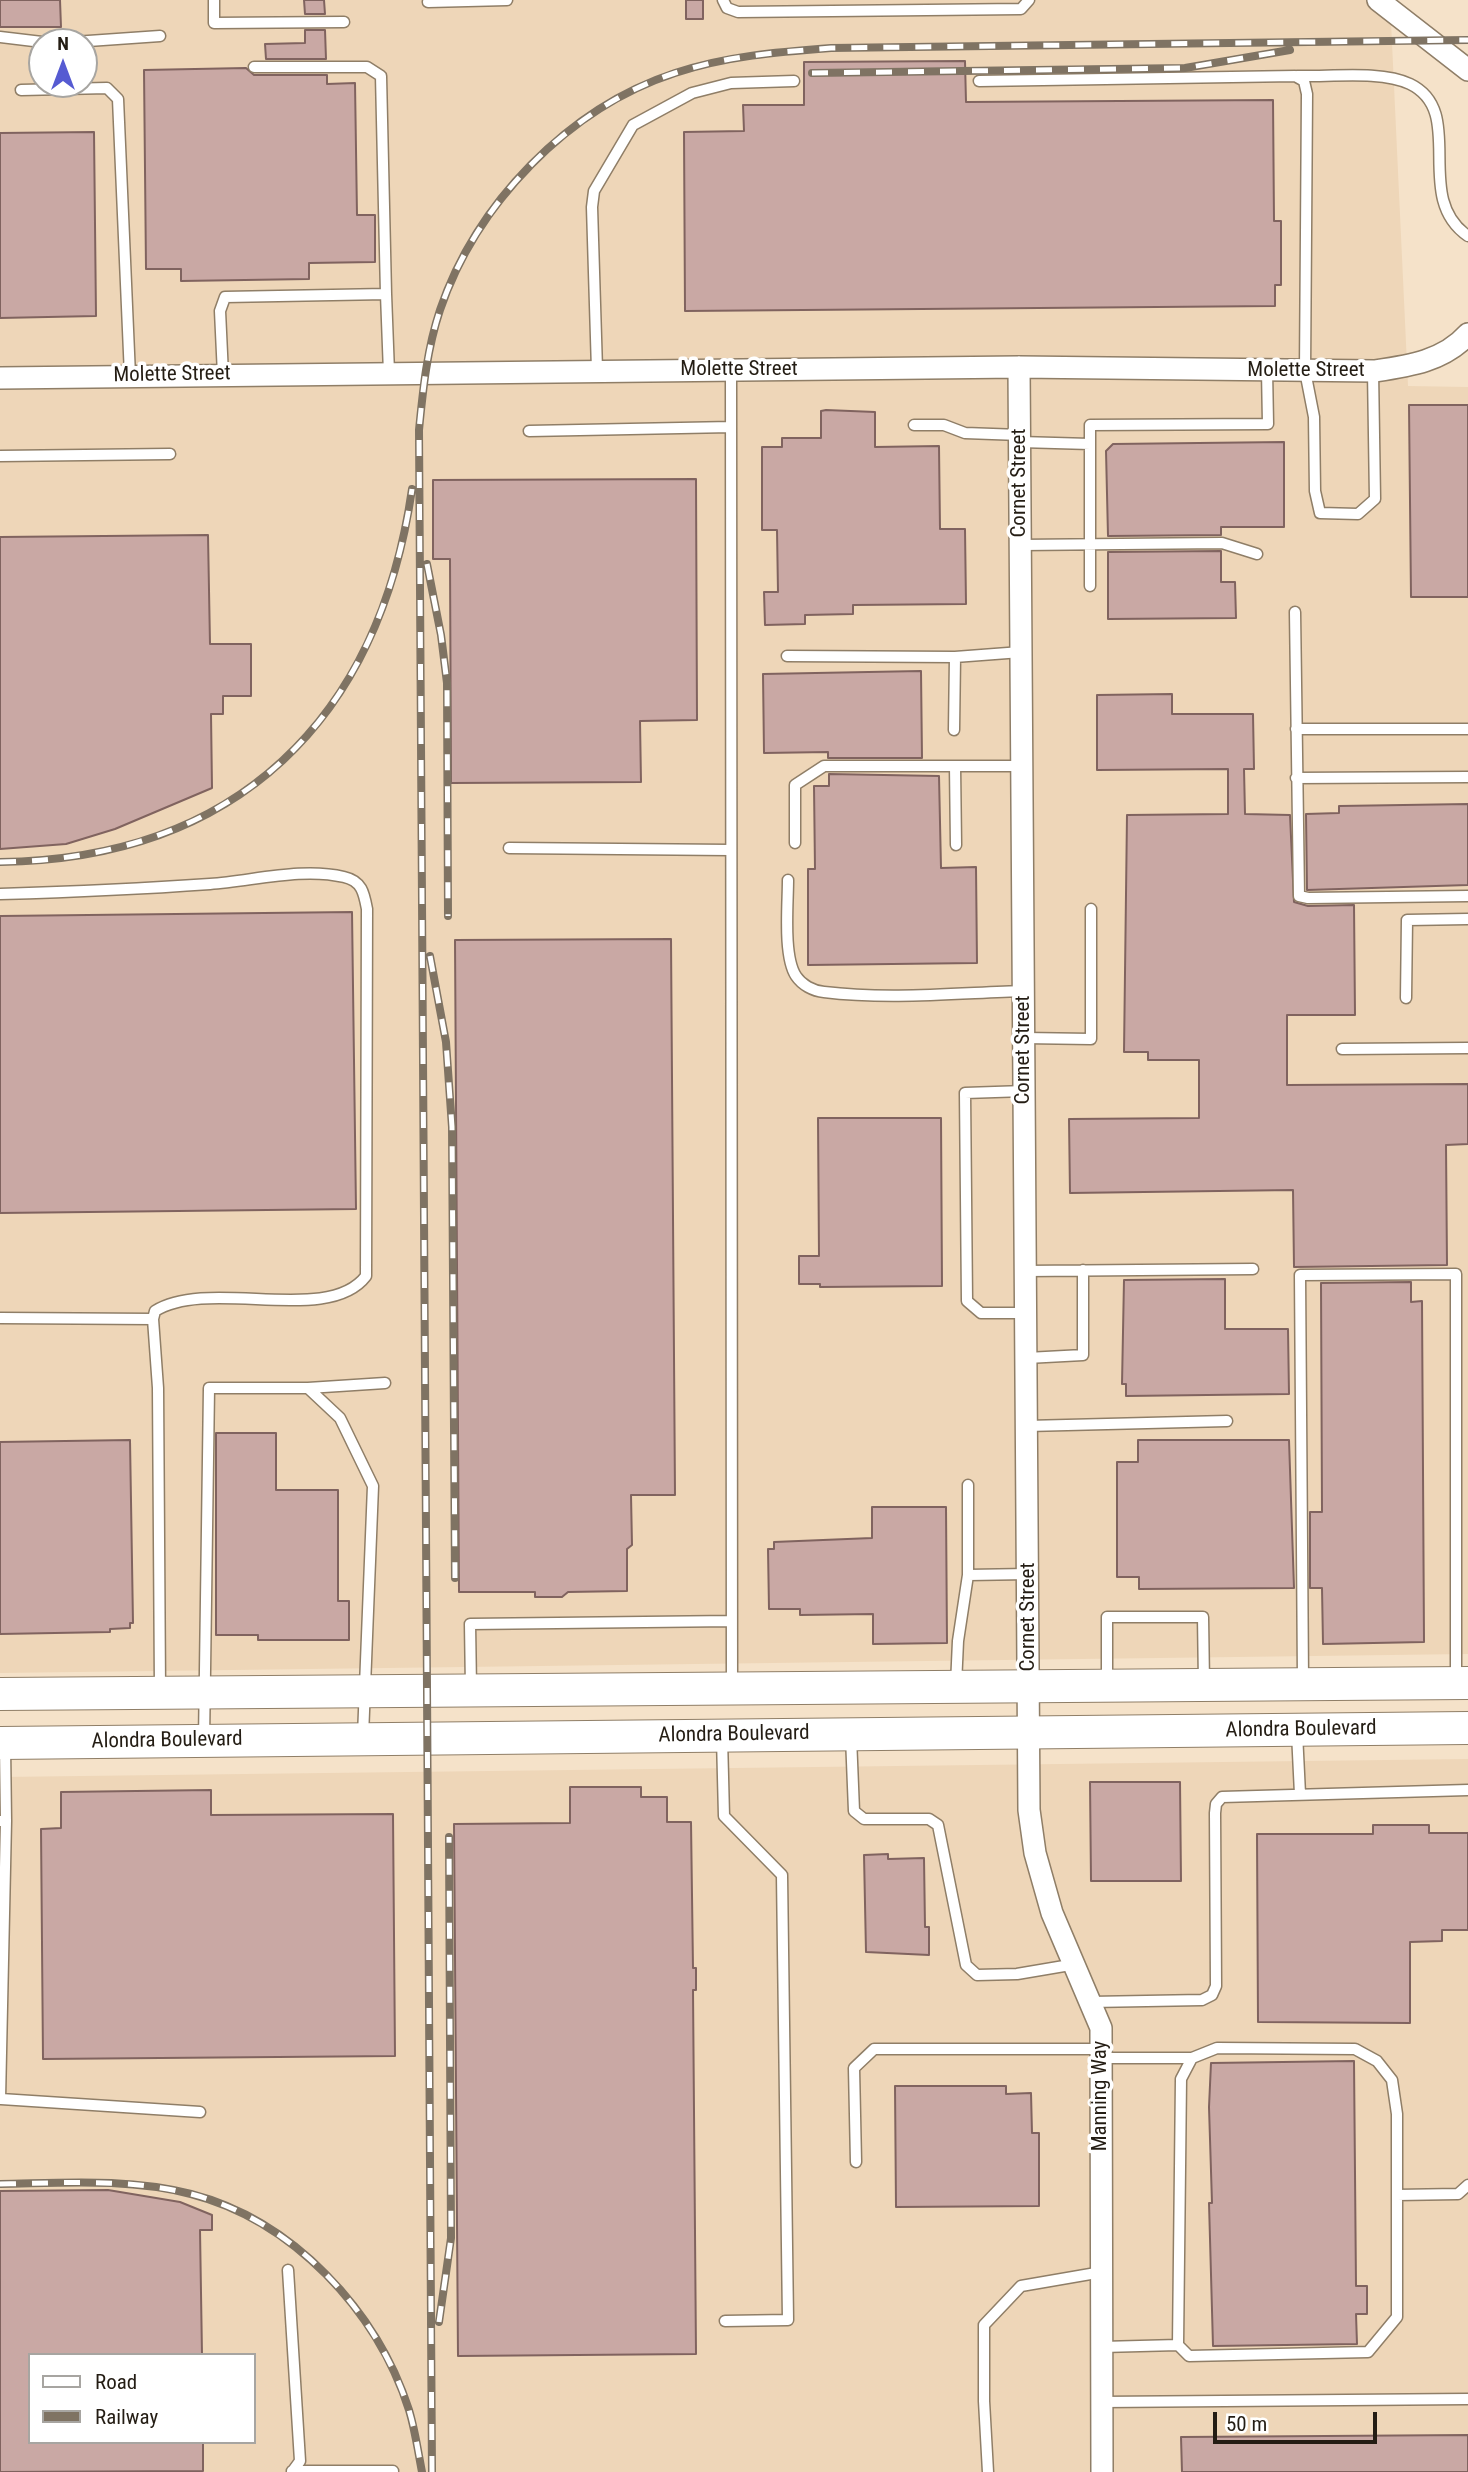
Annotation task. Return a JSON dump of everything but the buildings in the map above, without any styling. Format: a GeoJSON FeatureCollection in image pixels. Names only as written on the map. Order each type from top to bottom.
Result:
{"type":"FeatureCollection","features":[{"type":"Feature","properties":{"kind":"main road"},"geometry":{"type":"LineString","coordinates":[[0,1694],[1462,1683]]}},
{"type":"Feature","properties":{"kind":"main road"},"geometry":{"type":"LineString","coordinates":[[158,1741],[160,1693]]}},
{"type":"Feature","properties":{"kind":"main road","name":"Alondra Boulevard"},"geometry":{"type":"LineString","coordinates":[[2,1743],[1468,1728]]}},
{"type":"Feature","properties":{"kind":"street"},"geometry":{"type":"LineString","coordinates":[[1378,0],[1468,70]]}},
{"type":"Feature","properties":{"kind":"street","name":"Molette Street"},"geometry":{"type":"LineString","coordinates":[[0,378],[1019,367],[1373,371],[1416,365],[1455,348],[1468,334]]}},
{"type":"Feature","properties":{"kind":"street","name":"Cornet Street"},"geometry":{"type":"LineString","coordinates":[[1019,367],[1030,1732]]}},
{"type":"Feature","properties":{"kind":"street","name":"Manning Way"},"geometry":{"type":"LineString","coordinates":[[1030,1732],[1029,1810],[1035,1853],[1052,1913],[1101,2028],[1102,2472]]}},
{"type":"Feature","properties":{"kind":"lane"},"geometry":{"type":"LineString","coordinates":[[214,0],[214,23],[344,22]]}},
{"type":"Feature","properties":{"kind":"lane"},"geometry":{"type":"LineString","coordinates":[[428,2],[507,0]]}},
{"type":"Feature","properties":{"kind":"lane"},"geometry":{"type":"LineString","coordinates":[[723,0],[727,8],[738,12],[1021,9],[1030,0]]}},
{"type":"Feature","properties":{"kind":"lane"},"geometry":{"type":"LineString","coordinates":[[98,40],[160,36]]}},
{"type":"Feature","properties":{"kind":"lane"},"geometry":{"type":"LineString","coordinates":[[0,37],[28,41]]}},
{"type":"Feature","properties":{"kind":"lane"},"geometry":{"type":"LineString","coordinates":[[254,67],[368,67],[381,76],[389,373]]}},
{"type":"Feature","properties":{"kind":"lane"},"geometry":{"type":"LineString","coordinates":[[1295,76],[1304,81],[1307,94],[1306,371],[1314,428],[1315,491],[1320,513],[1358,514],[1375,499],[1373,371]]}},
{"type":"Feature","properties":{"kind":"lane"},"geometry":{"type":"LineString","coordinates":[[979,81],[1295,76],[1387,77],[1411,84],[1428,98],[1437,111],[1444,208],[1457,228],[1468,236]]}},
{"type":"Feature","properties":{"kind":"lane"},"geometry":{"type":"LineString","coordinates":[[597,370],[592,207],[594,191],[633,125],[692,93],[731,83],[794,81]]}},
{"type":"Feature","properties":{"kind":"lane"},"geometry":{"type":"LineString","coordinates":[[21,90],[107,88],[118,99],[130,376]]}},
{"type":"Feature","properties":{"kind":"lane"},"geometry":{"type":"LineString","coordinates":[[223,375],[220,312],[225,297],[386,294]]}},
{"type":"Feature","properties":{"kind":"lane"},"geometry":{"type":"LineString","coordinates":[[731,370],[732,1689]]}},
{"type":"Feature","properties":{"kind":"lane"},"geometry":{"type":"LineString","coordinates":[[1090,586],[1090,425],[1268,424],[1267,370]]}},
{"type":"Feature","properties":{"kind":"lane"},"geometry":{"type":"LineString","coordinates":[[914,425],[944,425],[965,433],[1090,444]]}},
{"type":"Feature","properties":{"kind":"lane"},"geometry":{"type":"LineString","coordinates":[[529,430],[731,427]]}},
{"type":"Feature","properties":{"kind":"lane"},"geometry":{"type":"LineString","coordinates":[[0,456],[170,454]]}},
{"type":"Feature","properties":{"kind":"lane"},"geometry":{"type":"LineString","coordinates":[[1021,545],[1222,543],[1257,554]]}},
{"type":"Feature","properties":{"kind":"lane"},"geometry":{"type":"LineString","coordinates":[[1295,612],[1297,889],[1300,897],[1468,897]]}},
{"type":"Feature","properties":{"kind":"lane"},"geometry":{"type":"LineString","coordinates":[[787,656],[955,656],[1021,652]]}},
{"type":"Feature","properties":{"kind":"lane"},"geometry":{"type":"LineString","coordinates":[[954,730],[955,656]]}},
{"type":"Feature","properties":{"kind":"lane"},"geometry":{"type":"LineString","coordinates":[[1296,729],[1468,729]]}},
{"type":"Feature","properties":{"kind":"lane"},"geometry":{"type":"LineString","coordinates":[[795,843],[795,785],[824,766],[1022,766]]}},
{"type":"Feature","properties":{"kind":"lane"},"geometry":{"type":"LineString","coordinates":[[956,766],[956,845]]}},
{"type":"Feature","properties":{"kind":"lane"},"geometry":{"type":"LineString","coordinates":[[1296,778],[1468,777]]}},
{"type":"Feature","properties":{"kind":"lane"},"geometry":{"type":"LineString","coordinates":[[509,848],[730,850]]}},
{"type":"Feature","properties":{"kind":"lane"},"geometry":{"type":"LineString","coordinates":[[0,894],[198,885],[298,875],[345,877],[358,882],[363,892],[367,922],[366,1276],[359,1285],[342,1294],[300,1300],[180,1299],[155,1311],[153,1319],[156,1336],[160,1693]]}},
{"type":"Feature","properties":{"kind":"lane"},"geometry":{"type":"LineString","coordinates":[[788,880],[789,950],[794,974],[804,985],[821,992],[917,994],[1024,991]]}},
{"type":"Feature","properties":{"kind":"lane"},"geometry":{"type":"LineString","coordinates":[[1024,1038],[1091,1039],[1091,909]]}},
{"type":"Feature","properties":{"kind":"lane"},"geometry":{"type":"LineString","coordinates":[[1406,998],[1407,920],[1468,919]]}},
{"type":"Feature","properties":{"kind":"lane"},"geometry":{"type":"LineString","coordinates":[[1342,1049],[1468,1048]]}},
{"type":"Feature","properties":{"kind":"lane"},"geometry":{"type":"LineString","coordinates":[[1025,1091],[965,1093],[965,1107],[967,1301],[981,1313],[1026,1313]]}},
{"type":"Feature","properties":{"kind":"lane"},"geometry":{"type":"LineString","coordinates":[[1026,1271],[1253,1269]]}},
{"type":"Feature","properties":{"kind":"lane"},"geometry":{"type":"LineString","coordinates":[[1027,1357],[1083,1355],[1083,1270]]}},
{"type":"Feature","properties":{"kind":"lane"},"geometry":{"type":"LineString","coordinates":[[1303,1684],[1300,1275],[1456,1274],[1462,1683]]}},
{"type":"Feature","properties":{"kind":"lane"},"geometry":{"type":"LineString","coordinates":[[0,1318],[153,1319]]}},
{"type":"Feature","properties":{"kind":"lane"},"geometry":{"type":"LineString","coordinates":[[204,1741],[209,1388],[308,1388],[385,1383]]}},
{"type":"Feature","properties":{"kind":"lane"},"geometry":{"type":"LineString","coordinates":[[308,1388],[340,1418],[373,1486],[367,1691],[363,1739]]}},
{"type":"Feature","properties":{"kind":"lane"},"geometry":{"type":"LineString","coordinates":[[1027,1426],[1227,1420]]}},
{"type":"Feature","properties":{"kind":"lane"},"geometry":{"type":"LineString","coordinates":[[956,1687],[958,1641],[968,1575],[968,1485]]}},
{"type":"Feature","properties":{"kind":"lane"},"geometry":{"type":"LineString","coordinates":[[968,1575],[1028,1574]]}},
{"type":"Feature","properties":{"kind":"lane"},"geometry":{"type":"LineString","coordinates":[[1107,1686],[1107,1617],[1203,1617],[1204,1685]]}},
{"type":"Feature","properties":{"kind":"lane"},"geometry":{"type":"LineString","coordinates":[[471,1690],[470,1624],[732,1621]]}},
{"type":"Feature","properties":{"kind":"lane"},"geometry":{"type":"LineString","coordinates":[[1297,1730],[1300,1794]]}},
{"type":"Feature","properties":{"kind":"lane"},"geometry":{"type":"LineString","coordinates":[[851,1734],[854,1811],[863,1819],[929,1819],[938,1825],[966,1965],[977,1975],[1017,1973],[1076,1964]]}},
{"type":"Feature","properties":{"kind":"lane"},"geometry":{"type":"LineString","coordinates":[[722,1735],[724,1816],[782,1875],[788,2320],[725,2322]]}},
{"type":"Feature","properties":{"kind":"lane"},"geometry":{"type":"LineString","coordinates":[[2,1743],[0,2099],[200,2112]]}},
{"type":"Feature","properties":{"kind":"lane"},"geometry":{"type":"LineString","coordinates":[[1091,2002],[1202,2000],[1212,1995],[1216,1986],[1216,1804],[1229,1795],[1468,1790]]}},
{"type":"Feature","properties":{"kind":"lane"},"geometry":{"type":"LineString","coordinates":[[856,2162],[854,2068],[874,2049],[1192,2058],[1217,2048],[1355,2049],[1377,2061],[1392,2080],[1397,2114],[1397,2317],[1368,2351],[1189,2356],[1178,2344],[1181,2079],[1192,2058]]}},
{"type":"Feature","properties":{"kind":"lane"},"geometry":{"type":"LineString","coordinates":[[1397,2195],[1458,2194],[1468,2185]]}},
{"type":"Feature","properties":{"kind":"lane"},"geometry":{"type":"LineString","coordinates":[[288,2270],[300,2461],[292,2472]]}},
{"type":"Feature","properties":{"kind":"lane"},"geometry":{"type":"LineString","coordinates":[[988,2472],[984,2401],[985,2325],[1021,2286],[1102,2272]]}},
{"type":"Feature","properties":{"kind":"lane"},"geometry":{"type":"LineString","coordinates":[[1102,2347],[1178,2344]]}},
{"type":"Feature","properties":{"kind":"lane"},"geometry":{"type":"LineString","coordinates":[[1102,2402],[1468,2399]]}},
{"type":"Feature","properties":{"kind":"lane"},"geometry":{"type":"LineString","coordinates":[[292,2472],[393,2470]]}},
{"type":"Feature","properties":{"kind":"shaded area"},"geometry":{"type":"Polygon","coordinates":[[[0,0],[1390,0],[1408,386],[1468,387],[1468,1654],[0,1673],[0,0]]]}},
{"type":"Feature","properties":{"kind":"shaded area"},"geometry":{"type":"Polygon","coordinates":[[[1468,1759],[1468,2472],[0,2472],[0,1777],[1468,1759]]]}},
{"type":"Feature","properties":{"kind":"railway"},"geometry":{"type":"LineString","coordinates":[[432,2472],[419,430],[432,339],[440,310],[456,271],[477,233],[502,198],[531,165],[563,135],[598,110],[636,89],[675,73],[713,62],[831,48],[1468,40]]}},
{"type":"Feature","properties":{"kind":"railway"},"geometry":{"type":"LineString","coordinates":[[812,73],[1185,68],[1290,50]]}},
{"type":"Feature","properties":{"kind":"railway"},"geometry":{"type":"LineString","coordinates":[[0,862],[84,855],[160,835],[226,803],[282,761],[330,707],[367,644],[395,571],[412,489]]}},
{"type":"Feature","properties":{"kind":"railway"},"geometry":{"type":"LineString","coordinates":[[427,564],[447,683],[448,916]]}},
{"type":"Feature","properties":{"kind":"railway"},"geometry":{"type":"LineString","coordinates":[[430,956],[446,1042],[452,1127],[455,1578]]}},
{"type":"Feature","properties":{"kind":"railway"},"geometry":{"type":"LineString","coordinates":[[439,2322],[451,2238],[449,1837]]}},
{"type":"Feature","properties":{"kind":"railway"},"geometry":{"type":"LineString","coordinates":[[0,2184],[120,2184],[191,2194],[228,2207],[263,2225],[296,2247],[326,2274],[353,2305],[376,2338],[395,2373],[409,2410],[422,2472]]}}]}
